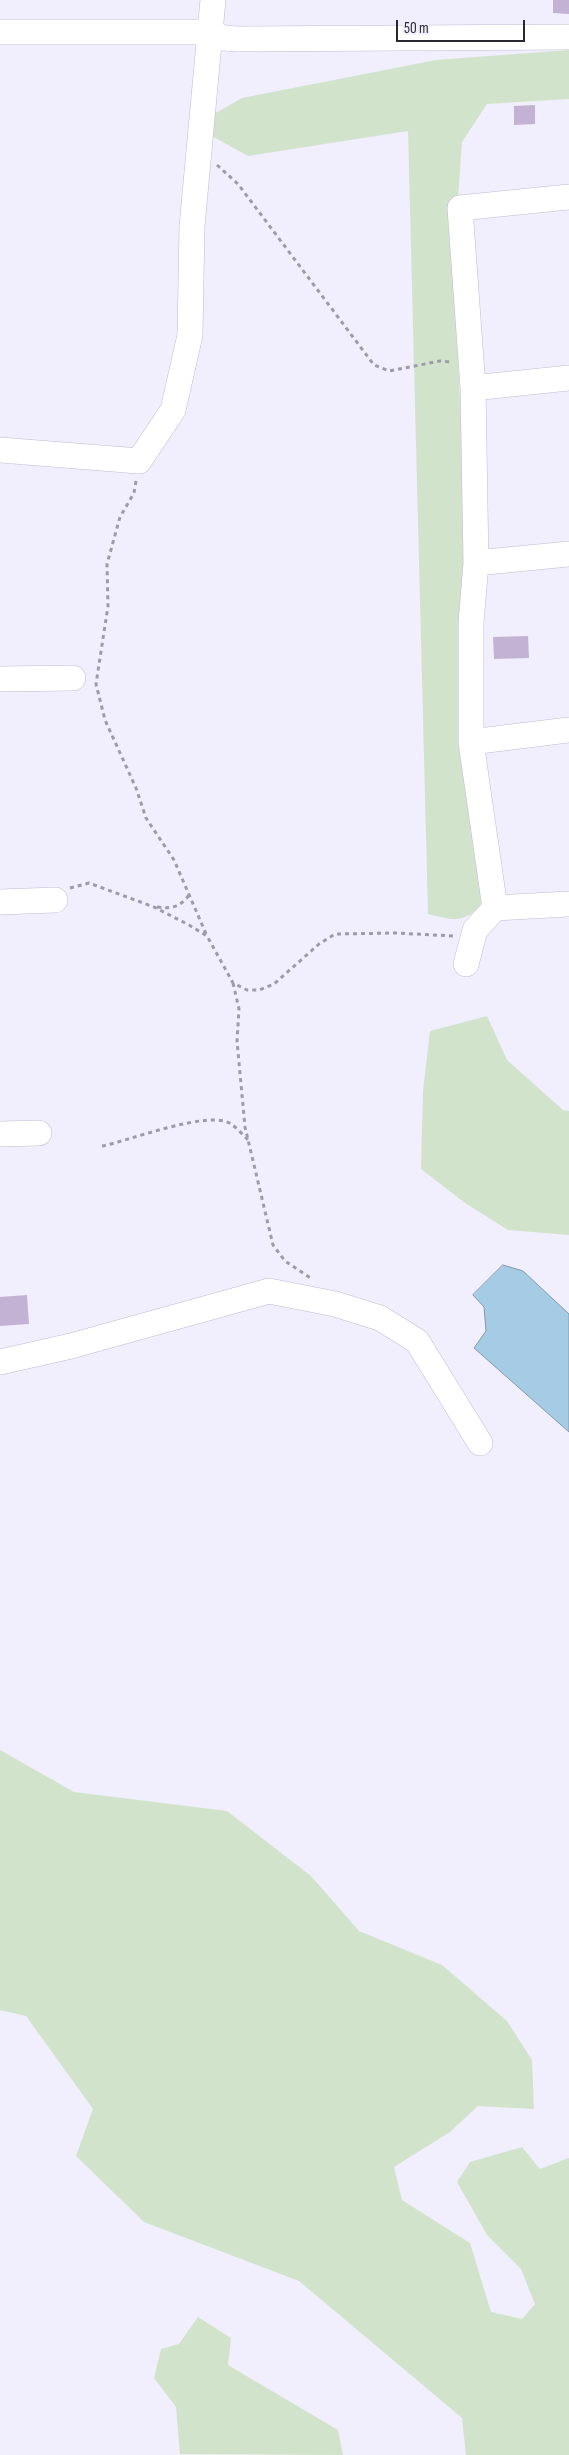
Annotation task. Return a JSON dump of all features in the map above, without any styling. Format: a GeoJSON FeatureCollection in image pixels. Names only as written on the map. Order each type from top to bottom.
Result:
{"type":"FeatureCollection","features":[{"type":"Feature","properties":{"kind":"street"},"geometry":{"type":"LineString","coordinates":[[0,450],[139,461],[173,410],[190,335],[192,226],[213,0]]}},
{"type":"Feature","properties":{"kind":"street"},"geometry":{"type":"LineString","coordinates":[[0,32],[211,32],[223,38],[239,39],[569,37]]}},
{"type":"Feature","properties":{"kind":"street"},"geometry":{"type":"LineString","coordinates":[[495,908],[471,742],[471,623],[476,563],[472,388],[460,208],[569,197]]}},
{"type":"Feature","properties":{"kind":"street"},"geometry":{"type":"LineString","coordinates":[[472,388],[569,378]]}},
{"type":"Feature","properties":{"kind":"street"},"geometry":{"type":"LineString","coordinates":[[476,563],[569,554]]}},
{"type":"Feature","properties":{"kind":"street"},"geometry":{"type":"LineString","coordinates":[[0,679],[73,678]]}},
{"type":"Feature","properties":{"kind":"street"},"geometry":{"type":"LineString","coordinates":[[471,742],[569,730]]}},
{"type":"Feature","properties":{"kind":"street"},"geometry":{"type":"LineString","coordinates":[[0,902],[55,900]]}},
{"type":"Feature","properties":{"kind":"street"},"geometry":{"type":"LineString","coordinates":[[466,964],[475,930],[495,908],[569,904]]}},
{"type":"Feature","properties":{"kind":"street"},"geometry":{"type":"LineString","coordinates":[[0,1134],[39,1133]]}},
{"type":"Feature","properties":{"kind":"street"},"geometry":{"type":"LineString","coordinates":[[0,1362],[70,1346],[269,1291],[336,1304],[380,1318],[417,1341],[480,1443]]}},
{"type":"Feature","properties":{"kind":"path"},"geometry":{"type":"LineString","coordinates":[[200,149],[238,184],[374,365],[389,372],[440,361],[454,362]]}},
{"type":"Feature","properties":{"kind":"path"},"geometry":{"type":"LineString","coordinates":[[139,461],[134,493],[120,517],[109,557],[108,606],[96,684],[105,720],[136,788],[146,818],[174,860],[207,936],[233,983],[239,1008],[237,1041],[245,1127],[273,1245],[285,1261],[314,1280]]}},
{"type":"Feature","properties":{"kind":"path"},"geometry":{"type":"LineString","coordinates":[[55,900],[61,890],[89,883],[154,907],[207,936]]}},
{"type":"Feature","properties":{"kind":"path"},"geometry":{"type":"LineString","coordinates":[[154,907],[172,909],[183,904],[190,894]]}},
{"type":"Feature","properties":{"kind":"path"},"geometry":{"type":"LineString","coordinates":[[233,983],[247,990],[259,990],[274,984],[320,944],[335,934],[396,933],[453,936],[475,930]]}},
{"type":"Feature","properties":{"kind":"path"},"geometry":{"type":"LineString","coordinates":[[102,1146],[125,1142],[151,1132],[207,1119],[230,1123],[248,1141]]}},
{"type":"Feature","properties":{"kind":"green space"},"geometry":{"type":"Polygon","coordinates":[[[569,50],[569,99],[487,104],[462,142],[454,256],[481,906],[468,916],[451,919],[428,914],[408,131],[248,156],[210,135],[212,115],[242,98],[436,60],[569,50]]]}},
{"type":"Feature","properties":{"kind":"green space"},"geometry":{"type":"Polygon","coordinates":[[[487,1016],[507,1060],[563,1110],[569,1111],[569,1235],[508,1230],[465,1203],[421,1169],[423,1091],[430,1031],[487,1016]]]}},
{"type":"Feature","properties":{"kind":"green space"},"geometry":{"type":"Polygon","coordinates":[[[0,1750],[74,1792],[227,1811],[311,1876],[359,1931],[442,1965],[507,2021],[532,2060],[534,2109],[478,2106],[450,2132],[394,2167],[402,2200],[470,2243],[491,2312],[522,2319],[535,2304],[521,2269],[487,2235],[457,2182],[470,2162],[522,2147],[540,2169],[569,2158],[569,2455],[466,2455],[462,2418],[299,2281],[144,2222],[76,2156],[93,2109],[26,2016],[0,2010],[0,1750]]]}},
{"type":"Feature","properties":{"kind":"green space"},"geometry":{"type":"Polygon","coordinates":[[[198,2317],[231,2338],[228,2365],[338,2430],[343,2455],[180,2454],[176,2407],[154,2378],[161,2349],[179,2344],[198,2317]]]}},
{"type":"Feature","properties":{"kind":"water"},"geometry":{"type":"Polygon","coordinates":[[[503,1265],[523,1271],[569,1314],[569,1432],[474,1348],[486,1331],[484,1307],[473,1295],[503,1265]]]}},
{"type":"Feature","properties":{"kind":"building"},"geometry":{"type":"Polygon","coordinates":[[[553,0],[569,0],[569,14],[553,13],[553,0]]]}},
{"type":"Feature","properties":{"kind":"building"},"geometry":{"type":"Polygon","coordinates":[[[535,105],[535,124],[514,125],[514,106],[535,105]]]}},
{"type":"Feature","properties":{"kind":"building"},"geometry":{"type":"Polygon","coordinates":[[[528,636],[529,658],[494,659],[493,637],[528,636]]]}},
{"type":"Feature","properties":{"kind":"building"},"geometry":{"type":"Polygon","coordinates":[[[27,1295],[29,1324],[0,1326],[0,1297],[27,1295]]]}}]}
